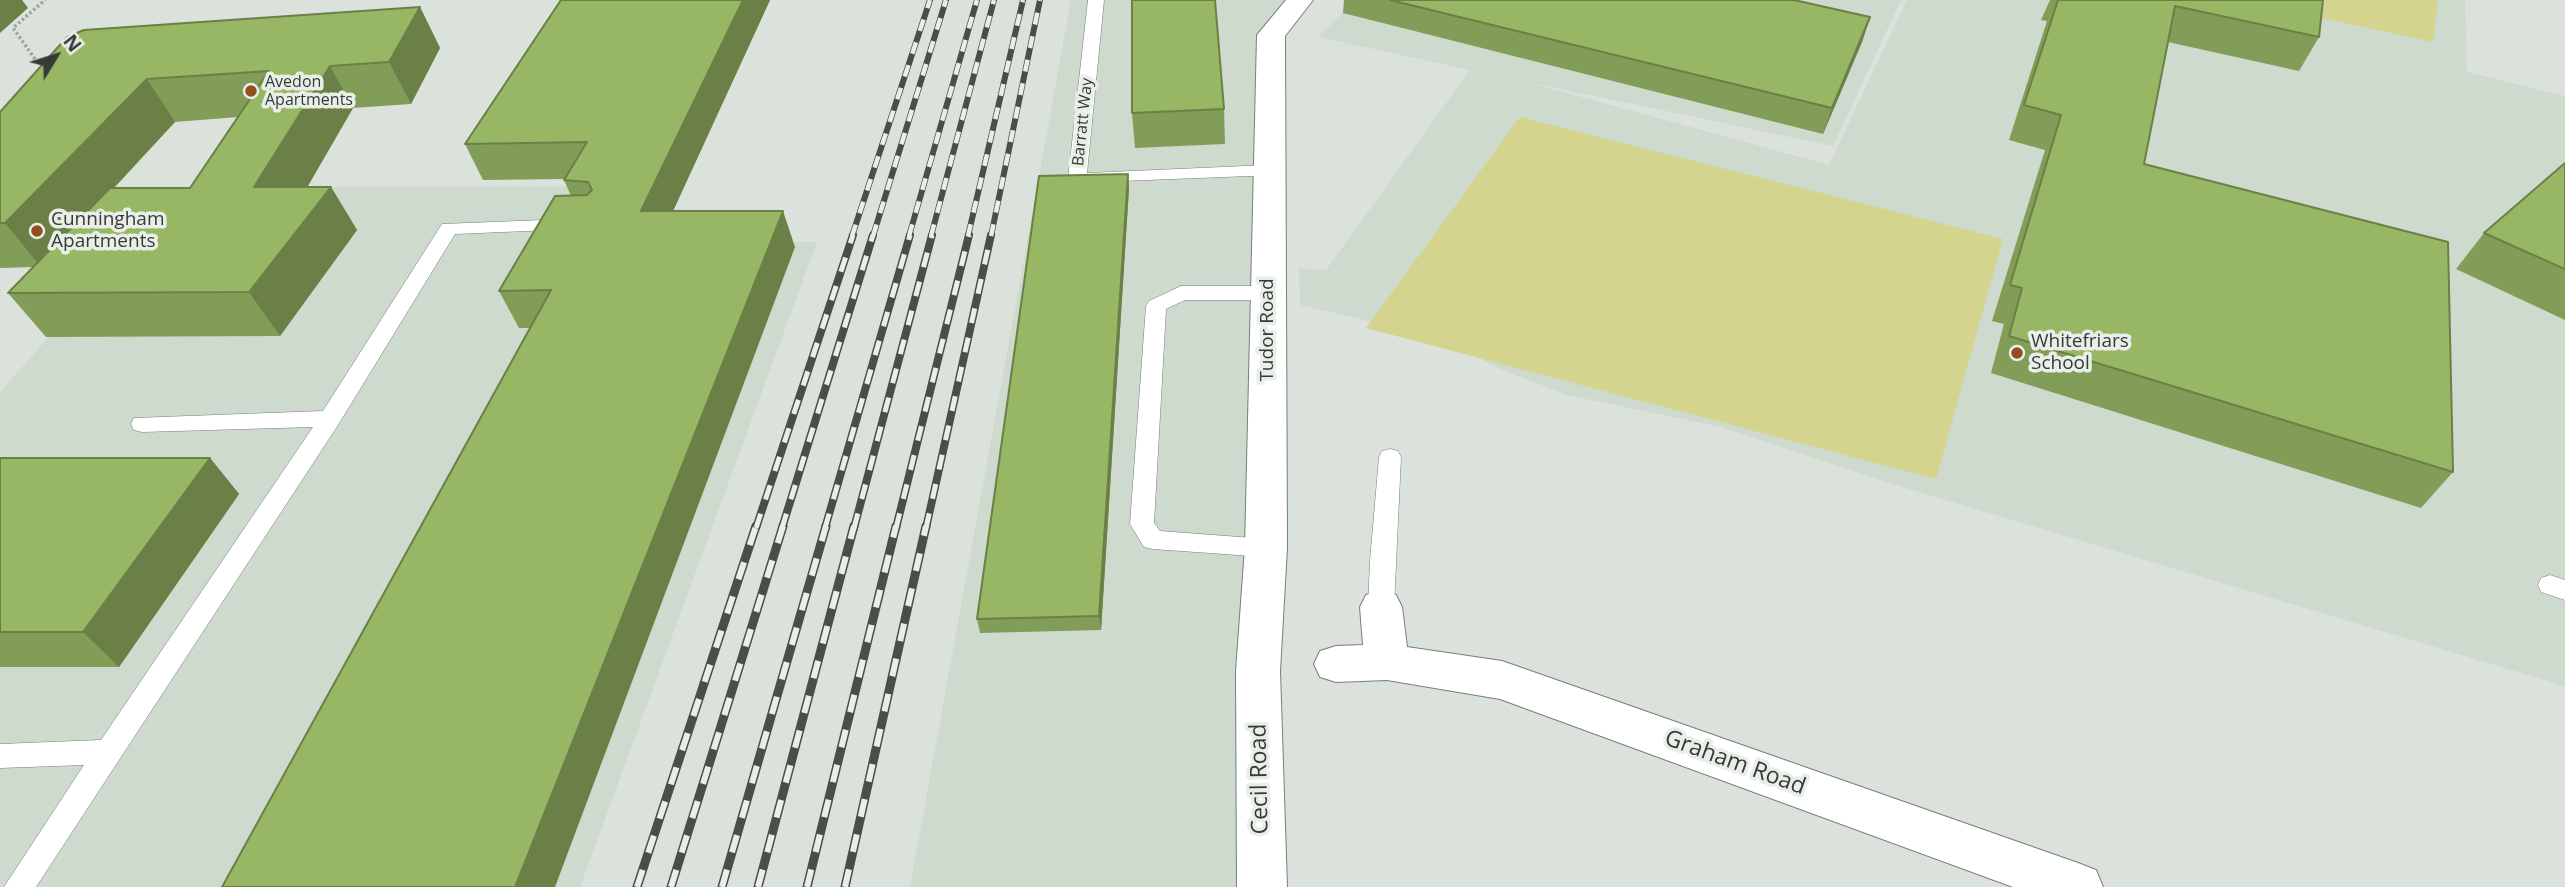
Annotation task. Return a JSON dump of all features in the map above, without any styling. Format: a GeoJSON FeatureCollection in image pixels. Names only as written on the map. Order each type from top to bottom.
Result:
{"type":"FeatureCollection","features":[{"type":"Feature","properties":{"kind":"street","name":"Tudor Road"},"geometry":{"type":"LineString","coordinates":[[1258,671],[1266,548],[1271,34],[1300,0]]}},
{"type":"Feature","properties":{"kind":"street"},"geometry":{"type":"LineString","coordinates":[[1381,607],[1387,662]]}},
{"type":"Feature","properties":{"kind":"street","name":"Graham Road"},"geometry":{"type":"LineString","coordinates":[[1336,664],[1387,662],[1502,680],[2078,887]]}},
{"type":"Feature","properties":{"kind":"street","name":"Cecil Road"},"geometry":{"type":"LineString","coordinates":[[1258,671],[1262,887]]}},
{"type":"Feature","properties":{"kind":"lane","name":"Barratt Way"},"geometry":{"type":"LineString","coordinates":[[1096,0],[1077,179],[1268,171]]}},
{"type":"Feature","properties":{"kind":"lane"},"geometry":{"type":"LineString","coordinates":[[19,887],[330,419],[449,228],[596,225]]}},
{"type":"Feature","properties":{"kind":"lane"},"geometry":{"type":"LineString","coordinates":[[1266,548],[1153,540],[1142,524],[1156,306],[1181,293],[1268,293]]}},
{"type":"Feature","properties":{"kind":"lane"},"geometry":{"type":"LineString","coordinates":[[142,424],[330,419]]}},
{"type":"Feature","properties":{"kind":"lane"},"geometry":{"type":"LineString","coordinates":[[1381,607],[1390,457]]}},
{"type":"Feature","properties":{"kind":"lane"},"geometry":{"type":"LineString","coordinates":[[0,756],[107,752]]}},
{"type":"Feature","properties":{"kind":"path"},"geometry":{"type":"LineString","coordinates":[[34,59],[13,29],[45,0]]}},
{"type":"Feature","properties":{"kind":"shaded area"},"geometry":{"type":"Polygon","coordinates":[[[1071,0],[1296,0],[1271,35],[1262,887],[910,887],[1071,0]]]}},
{"type":"Feature","properties":{"kind":"shaded area","name":"Whitefriars School"},"geometry":{"type":"Polygon","coordinates":[[[1355,0],[1901,0],[1833,146],[1523,81],[1829,165],[1907,0],[2465,0],[2467,72],[2565,96],[2565,686],[1889,483],[1721,427],[1567,395],[1498,368],[1438,337],[1300,305],[1299,268],[1326,270],[1470,70],[1319,37],[1355,0]]]}},
{"type":"Feature","properties":{"kind":"shaded area"},"geometry":{"type":"Polygon","coordinates":[[[682,186],[656,243],[817,242],[580,887],[0,887],[0,392],[142,232],[324,187],[682,186]]]}},
{"type":"Feature","properties":{"kind":"green space"},"geometry":{"type":"Polygon","coordinates":[[[2237,0],[2438,0],[2433,42],[2237,0]]]}},
{"type":"Feature","properties":{"kind":"green space"},"geometry":{"type":"Polygon","coordinates":[[[1520,117],[2003,239],[1936,479],[1366,328],[1520,117]]]}},
{"type":"Feature","properties":{"kind":"building"},"geometry":{"type":"Polygon","coordinates":[[[561,0],[743,0],[641,211],[783,211],[515,887],[222,887],[551,290],[499,291],[555,196],[587,195],[592,190],[588,182],[564,180],[587,142],[465,144],[561,0]]]}},
{"type":"Feature","properties":{"kind":"building"},"geometry":{"type":"Polygon","coordinates":[[[1132,0],[1215,0],[1224,109],[1132,113],[1132,0]]]}},
{"type":"Feature","properties":{"kind":"building"},"geometry":{"type":"Polygon","coordinates":[[[1390,0],[1794,0],[1870,17],[1832,108],[1390,0]]]}},
{"type":"Feature","properties":{"kind":"building"},"geometry":{"type":"Polygon","coordinates":[[[2058,0],[2323,0],[2319,37],[2175,6],[2144,164],[2448,242],[2453,472],[2009,336],[2022,288],[2010,285],[2061,115],[2024,105],[2058,0]]]}},
{"type":"Feature","properties":{"kind":"building"},"geometry":{"type":"Polygon","coordinates":[[[420,7],[389,62],[330,66],[254,187],[331,187],[249,292],[8,293],[110,188],[190,188],[269,71],[147,79],[5,223],[0,223],[0,112],[67,37],[84,30],[420,7]]]}},
{"type":"Feature","properties":{"kind":"building"},"geometry":{"type":"Polygon","coordinates":[[[2565,163],[2565,269],[2484,233],[2565,163]]]}},
{"type":"Feature","properties":{"kind":"building"},"geometry":{"type":"Polygon","coordinates":[[[1128,174],[1099,616],[977,619],[1039,176],[1128,174]]]}},
{"type":"Feature","properties":{"kind":"building"},"geometry":{"type":"Polygon","coordinates":[[[0,458],[210,458],[83,632],[0,632],[0,458]]]}},
{"type":"Feature","properties":{"kind":"railway"},"geometry":{"type":"LineString","coordinates":[[852,236],[930,0]]}},
{"type":"Feature","properties":{"kind":"railway"},"geometry":{"type":"LineString","coordinates":[[873,236],[946,0]]}},
{"type":"Feature","properties":{"kind":"railway"},"geometry":{"type":"LineString","coordinates":[[909,236],[977,0]]}},
{"type":"Feature","properties":{"kind":"railway"},"geometry":{"type":"LineString","coordinates":[[931,236],[994,0]]}},
{"type":"Feature","properties":{"kind":"railway"},"geometry":{"type":"LineString","coordinates":[[968,236],[1023,0]]}},
{"type":"Feature","properties":{"kind":"railway"},"geometry":{"type":"LineString","coordinates":[[991,236],[1040,0]]}},
{"type":"Feature","properties":{"kind":"railway"},"geometry":{"type":"LineString","coordinates":[[756,528],[853,235]]}},
{"type":"Feature","properties":{"kind":"railway"},"geometry":{"type":"LineString","coordinates":[[782,528],[873,235]]}},
{"type":"Feature","properties":{"kind":"railway"},"geometry":{"type":"LineString","coordinates":[[825,528],[910,235]]}},
{"type":"Feature","properties":{"kind":"railway"},"geometry":{"type":"LineString","coordinates":[[854,528],[932,235]]}},
{"type":"Feature","properties":{"kind":"railway"},"geometry":{"type":"LineString","coordinates":[[896,528],[969,235]]}},
{"type":"Feature","properties":{"kind":"railway"},"geometry":{"type":"LineString","coordinates":[[926,528],[991,235]]}},
{"type":"Feature","properties":{"kind":"railway"},"geometry":{"type":"LineString","coordinates":[[637,887],[756,526]]}},
{"type":"Feature","properties":{"kind":"railway"},"geometry":{"type":"LineString","coordinates":[[671,887],[783,526]]}},
{"type":"Feature","properties":{"kind":"railway"},"geometry":{"type":"LineString","coordinates":[[722,887],[826,526]]}},
{"type":"Feature","properties":{"kind":"railway"},"geometry":{"type":"LineString","coordinates":[[758,887],[854,526]]}},
{"type":"Feature","properties":{"kind":"railway"},"geometry":{"type":"LineString","coordinates":[[807,887],[896,526]]}},
{"type":"Feature","properties":{"kind":"railway"},"geometry":{"type":"LineString","coordinates":[[845,887],[926,526]]}},
{"type":"Feature","properties":{"kind":"place","name":"Avedon Apartments"},"geometry":{"type":"Point","coordinates":[251,91]}},
{"type":"Feature","properties":{"kind":"place","name":"Cunningham Apartments"},"geometry":{"type":"Point","coordinates":[37,231]}},
{"type":"Feature","properties":{"kind":"place","name":"Whitefriars School"},"geometry":{"type":"Point","coordinates":[2017,353]}}]}
